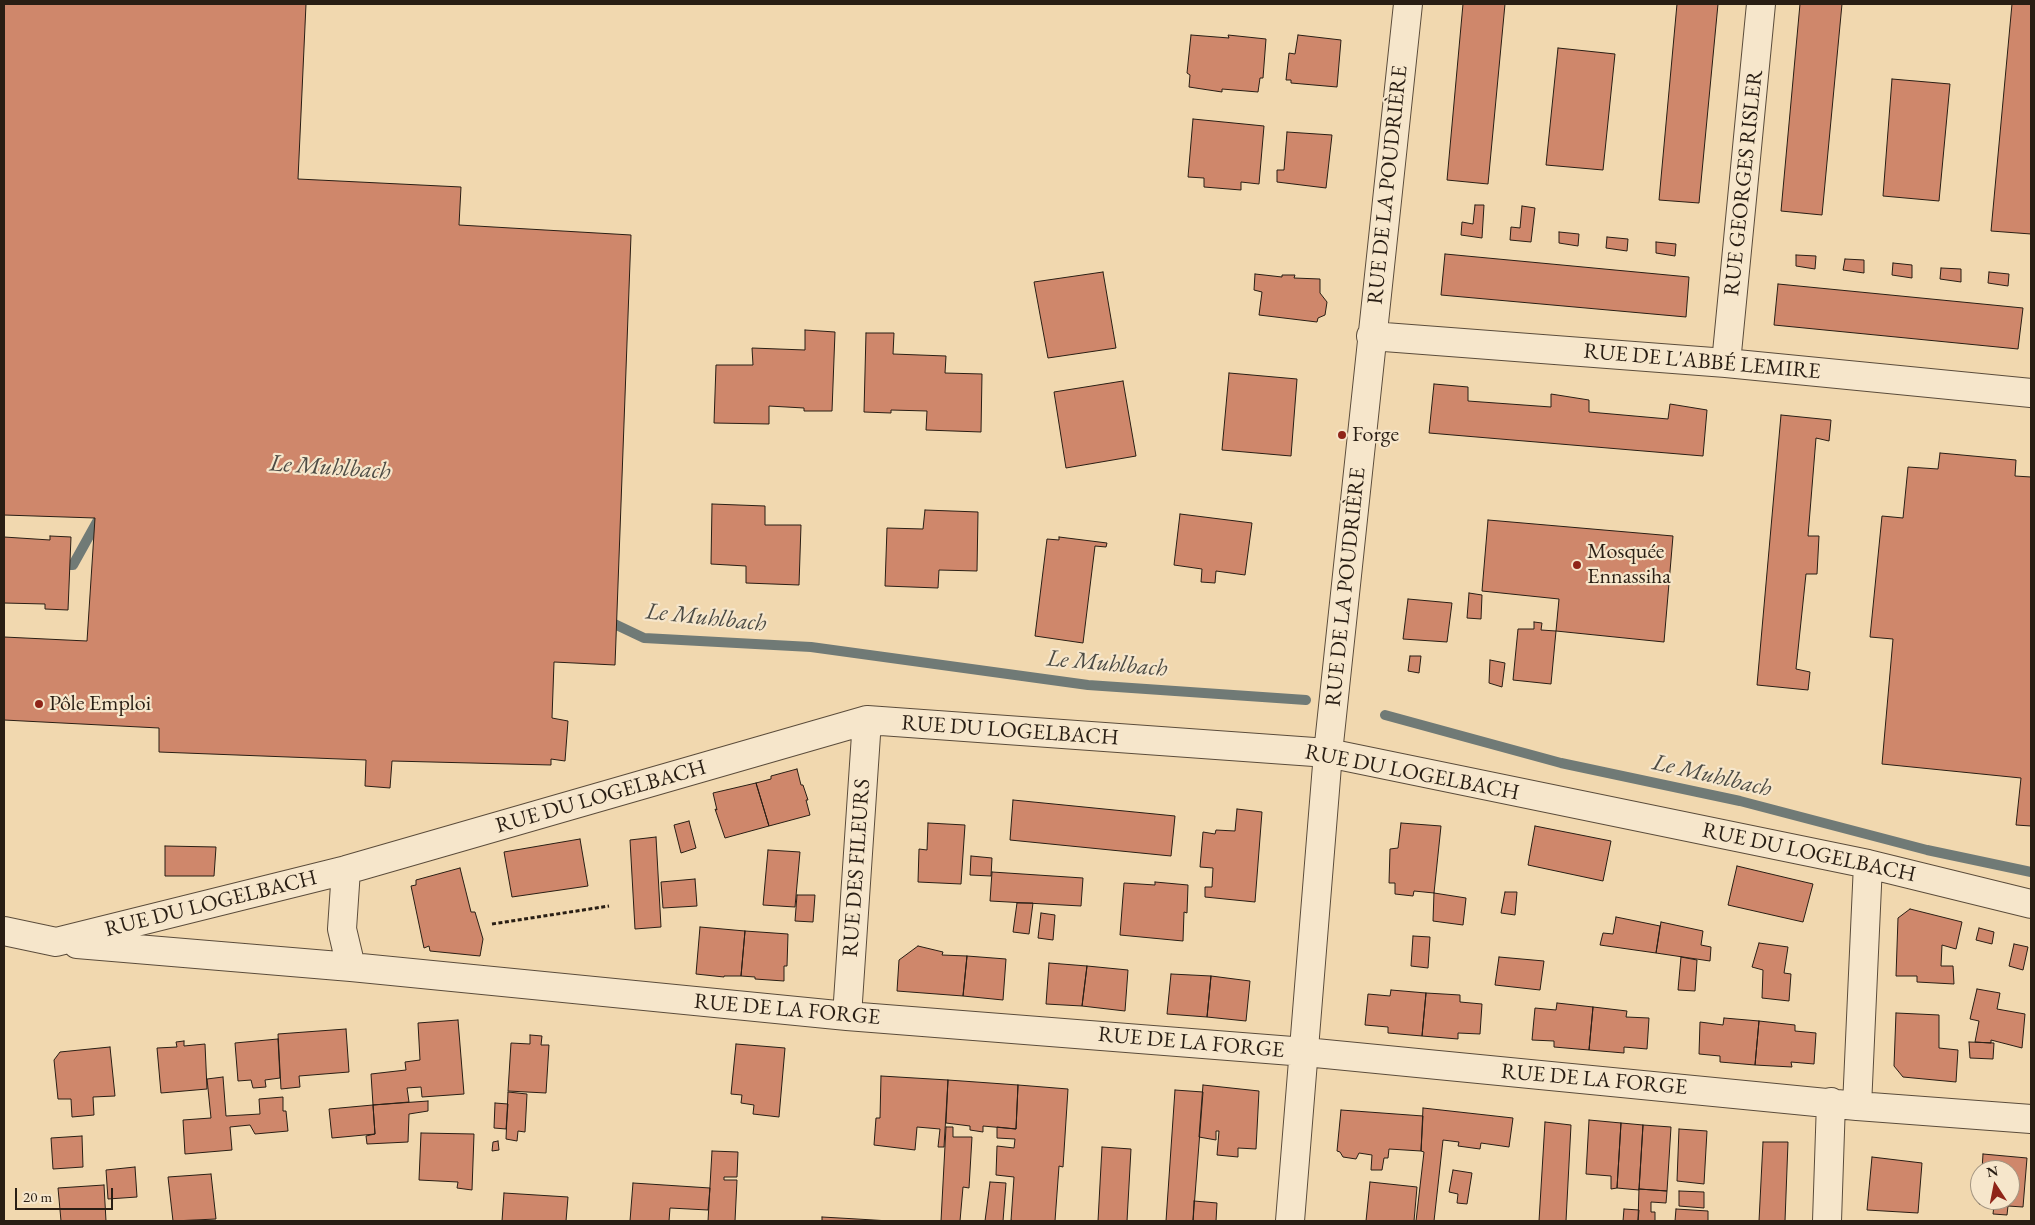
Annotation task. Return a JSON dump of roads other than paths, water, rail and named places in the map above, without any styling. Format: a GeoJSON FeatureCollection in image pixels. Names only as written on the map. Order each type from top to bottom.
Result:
{"type":"FeatureCollection","features":[{"type":"Feature","properties":{"kind":"street","name":"RUE DE LA POUDRIÈRE"},"geometry":{"type":"LineString","coordinates":[[1290,1221],[1328,753],[1408,4]]}},
{"type":"Feature","properties":{"kind":"street","name":"RUE GEORGES RISLER"},"geometry":{"type":"LineString","coordinates":[[1726,363],[1761,4]]}},
{"type":"Feature","properties":{"kind":"street","name":"RUE DE L'ABBÉ LEMIRE"},"geometry":{"type":"LineString","coordinates":[[1372,336],[1726,363],[2031,393]]}},
{"type":"Feature","properties":{"kind":"street","name":"RUE DU LOGELBACH"},"geometry":{"type":"LineString","coordinates":[[4,931],[56,942],[346,870],[867,720],[1328,753],[1868,864],[2031,904]]}},
{"type":"Feature","properties":{"kind":"street","name":"RUE DES FILEURS"},"geometry":{"type":"LineString","coordinates":[[847,1016],[867,720]]}},
{"type":"Feature","properties":{"kind":"street"},"geometry":{"type":"LineString","coordinates":[[1827,1221],[1844,1104],[1868,864]]}},
{"type":"Feature","properties":{"kind":"street"},"geometry":{"type":"LineString","coordinates":[[346,870],[342,929],[351,967]]}},
{"type":"Feature","properties":{"kind":"street","name":"RUE DE LA FORGE"},"geometry":{"type":"LineString","coordinates":[[56,942],[351,967],[847,1016],[1305,1052],[1844,1104],[2031,1119]]}},
{"type":"Feature","properties":{"kind":"waterway","name":"Le Muhlbach"},"geometry":{"type":"LineString","coordinates":[[57,565],[73,565],[98,520],[103,516]]}},
{"type":"Feature","properties":{"kind":"waterway","name":"Le Muhlbach"},"geometry":{"type":"LineString","coordinates":[[606,620],[644,638],[811,647],[1088,685],[1306,700]]}},
{"type":"Feature","properties":{"kind":"waterway","name":"Le Muhlbach"},"geometry":{"type":"LineString","coordinates":[[1385,715],[1561,763],[1740,801],[1927,850],[2031,872]]}},
{"type":"Feature","properties":{"kind":"place","name":"Forge"},"geometry":{"type":"Point","coordinates":[1342,435]}},
{"type":"Feature","properties":{"kind":"place","name":"Mosquée Ennassiha"},"geometry":{"type":"Point","coordinates":[1577,565]}},
{"type":"Feature","properties":{"kind":"place","name":"Pôle Emploi"},"geometry":{"type":"Point","coordinates":[39,704]}}]}
